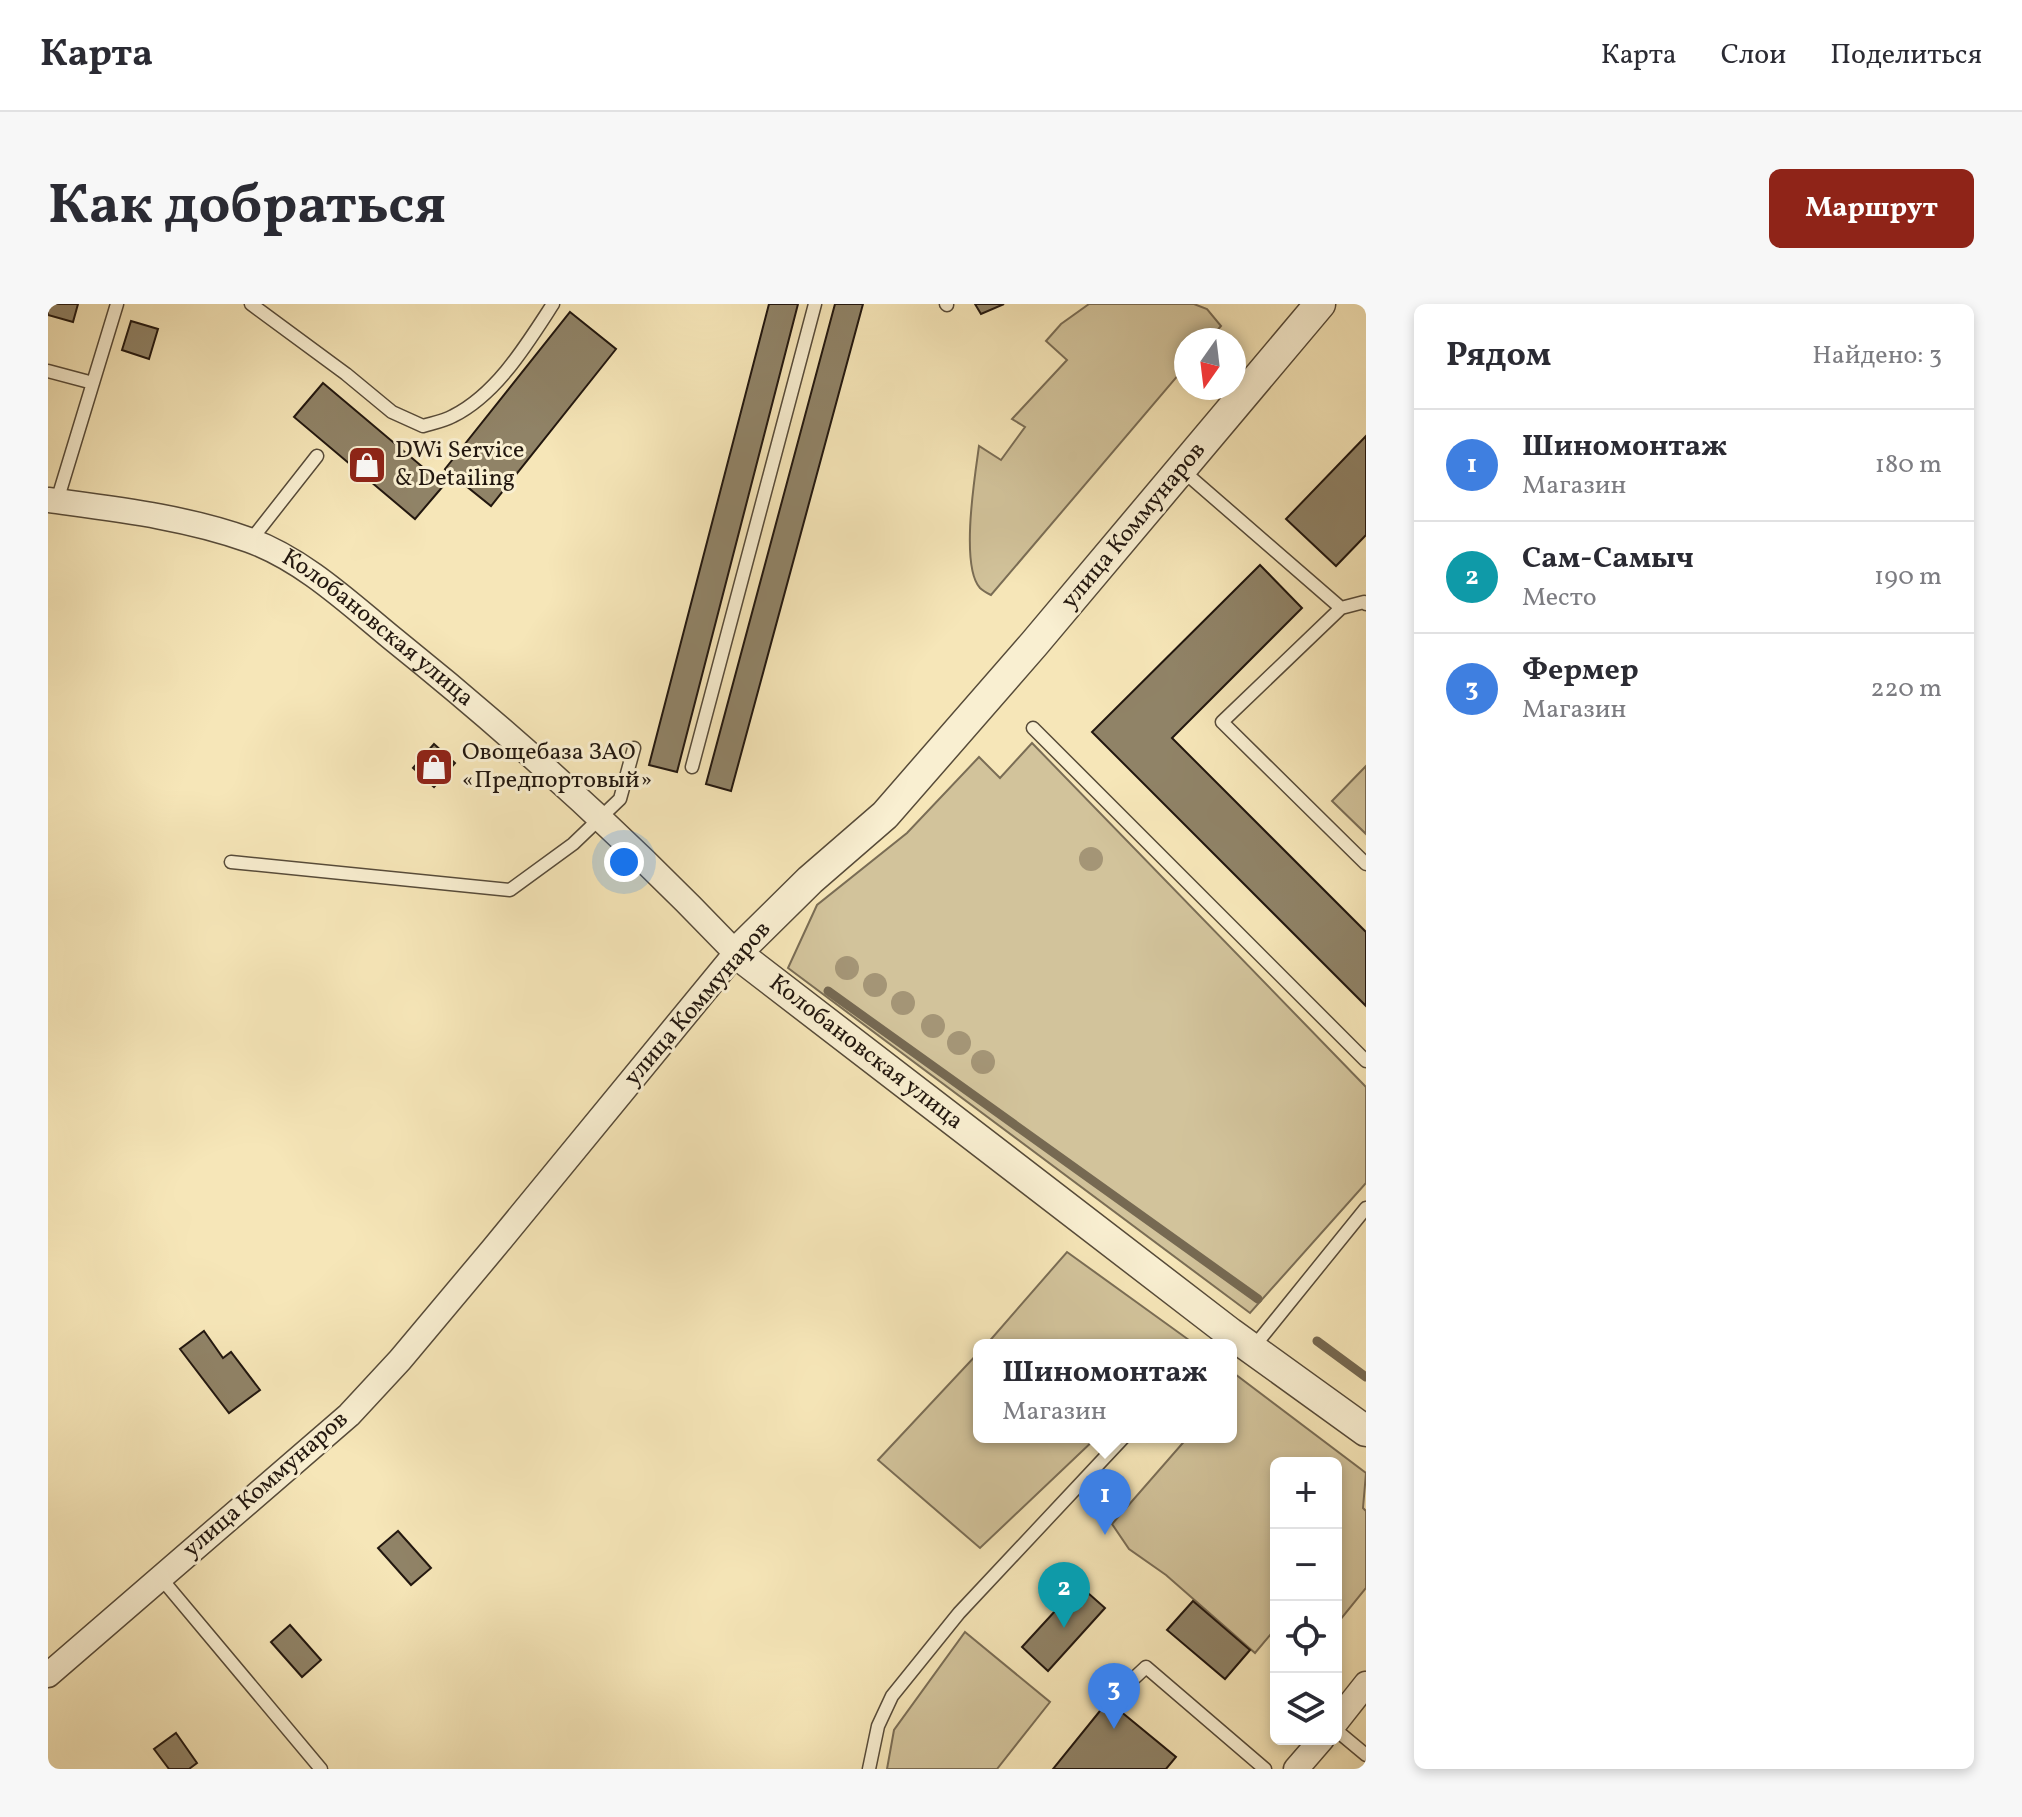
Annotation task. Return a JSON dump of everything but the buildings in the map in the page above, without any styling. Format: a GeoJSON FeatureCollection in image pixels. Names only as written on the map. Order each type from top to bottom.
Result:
{"type":"FeatureCollection","features":[{"type":"Feature","properties":{"kind":"street","name":"улица Коммунаров"},"geometry":{"type":"LineString","coordinates":[[48,1675],[349,1415],[400,1360],[736,953],[810,880],[885,815],[1320,304]]}},
{"type":"Feature","properties":{"kind":"street","name":"Колобановская улица"},"geometry":{"type":"LineString","coordinates":[[53,501],[182,522],[251,540],[308,571],[483,712],[600,820],[736,953],[1229,1339]]}},
{"type":"Feature","properties":{"kind":"street","name":"Колобановская улица"},"geometry":{"type":"LineString","coordinates":[[1237,1345],[1366,1431]]}},
{"type":"Feature","properties":{"kind":"street"},"geometry":{"type":"LineString","coordinates":[[1342,1714],[1366,1684]]}},
{"type":"Feature","properties":{"kind":"street"},"geometry":{"type":"LineString","coordinates":[[1296,1769],[1317,1745]]}},
{"type":"Feature","properties":{"kind":"lane"},"geometry":{"type":"LineString","coordinates":[[53,501],[117,304]]}},
{"type":"Feature","properties":{"kind":"lane"},"geometry":{"type":"LineString","coordinates":[[251,304],[392,412],[423,426],[453,416],[482,396],[522,351],[553,304]]}},
{"type":"Feature","properties":{"kind":"lane"},"geometry":{"type":"LineString","coordinates":[[692,767],[815,304]]}},
{"type":"Feature","properties":{"kind":"lane"},"geometry":{"type":"LineString","coordinates":[[48,371],[93,383]]}},
{"type":"Feature","properties":{"kind":"lane"},"geometry":{"type":"LineString","coordinates":[[251,540],[317,456]]}},
{"type":"Feature","properties":{"kind":"lane"},"geometry":{"type":"LineString","coordinates":[[1181,470],[1341,608]]}},
{"type":"Feature","properties":{"kind":"lane"},"geometry":{"type":"LineString","coordinates":[[1365,602],[1341,608],[1222,722],[1366,864]]}},
{"type":"Feature","properties":{"kind":"lane"},"geometry":{"type":"LineString","coordinates":[[1033,728],[1366,1061]]}},
{"type":"Feature","properties":{"kind":"lane"},"geometry":{"type":"LineString","coordinates":[[231,862],[510,890],[552,861],[620,799],[634,748]]}},
{"type":"Feature","properties":{"kind":"lane"},"geometry":{"type":"LineString","coordinates":[[1236,1339],[1366,1208]]}},
{"type":"Feature","properties":{"kind":"lane"},"geometry":{"type":"LineString","coordinates":[[869,1769],[878,1726],[892,1696],[959,1613],[1118,1443]]}},
{"type":"Feature","properties":{"kind":"lane"},"geometry":{"type":"LineString","coordinates":[[160,1577],[321,1769]]}},
{"type":"Feature","properties":{"kind":"lane"},"geometry":{"type":"LineString","coordinates":[[1115,1696],[1146,1667],[1265,1769]]}},
{"type":"Feature","properties":{"kind":"lane"},"geometry":{"type":"LineString","coordinates":[[1342,1735],[1366,1755]]}},
{"type":"Feature","properties":{"kind":"shaded area"},"geometry":{"type":"Polygon","coordinates":[[[1089,304],[1194,304],[1207,309],[1221,326],[1174,328],[1174,380],[991,595],[980,588],[971,561],[970,520],[979,446],[1001,460],[1025,427],[1012,419],[1067,360],[1046,341],[1061,324],[1089,304]]]}},
{"type":"Feature","properties":{"kind":"shaded area"},"geometry":{"type":"Polygon","coordinates":[[[1032,743],[1366,1087],[1366,1183],[1250,1313],[788,968],[817,905],[907,833],[979,757],[1000,778],[1032,743]]]}},
{"type":"Feature","properties":{"kind":"shaded area"},"geometry":{"type":"Polygon","coordinates":[[[1366,766],[1366,834],[1332,801],[1366,766]]]}},
{"type":"Feature","properties":{"kind":"shaded area"},"geometry":{"type":"Polygon","coordinates":[[[1067,1252],[1188,1339],[991,1339],[1067,1252]]]}},
{"type":"Feature","properties":{"kind":"shaded area"},"geometry":{"type":"Polygon","coordinates":[[[973,1358],[973,1443],[1091,1443],[980,1548],[878,1460],[973,1358]]]}},
{"type":"Feature","properties":{"kind":"shaded area"},"geometry":{"type":"Polygon","coordinates":[[[1237,1376],[1366,1473],[1363,1508],[1366,1511],[1366,1588],[1342,1618],[1342,1457],[1270,1457],[1270,1635],[1255,1653],[1166,1575],[1129,1549],[1112,1524],[1183,1443],[1237,1443],[1237,1376]]]}},
{"type":"Feature","properties":{"kind":"shaded area"},"geometry":{"type":"Polygon","coordinates":[[[965,1632],[1050,1702],[997,1769],[887,1769],[894,1730],[965,1632]]]}},
{"type":"Feature","properties":{"kind":"waterway"},"geometry":{"type":"LineString","coordinates":[[828,991],[1258,1299]]}},
{"type":"Feature","properties":{"kind":"waterway"},"geometry":{"type":"LineString","coordinates":[[1317,1341],[1366,1377]]}},
{"type":"Feature","properties":{"kind":"place","name":"DWi Service & Detailing"},"geometry":{"type":"Point","coordinates":[367,465]}},
{"type":"Feature","properties":{"kind":"place","name":"Овощебаза ЗАО «Предпортовый»"},"geometry":{"type":"Point","coordinates":[434,767]}},
{"type":"Feature","properties":{"kind":"place","name":"Шиномонтаж"},"geometry":{"type":"Point","coordinates":[1105,1535]}},
{"type":"Feature","properties":{"kind":"place","name":"Сам-Самыч"},"geometry":{"type":"Point","coordinates":[1064,1628]}},
{"type":"Feature","properties":{"kind":"place","name":"Фермер"},"geometry":{"type":"Point","coordinates":[1114,1729]}}]}
